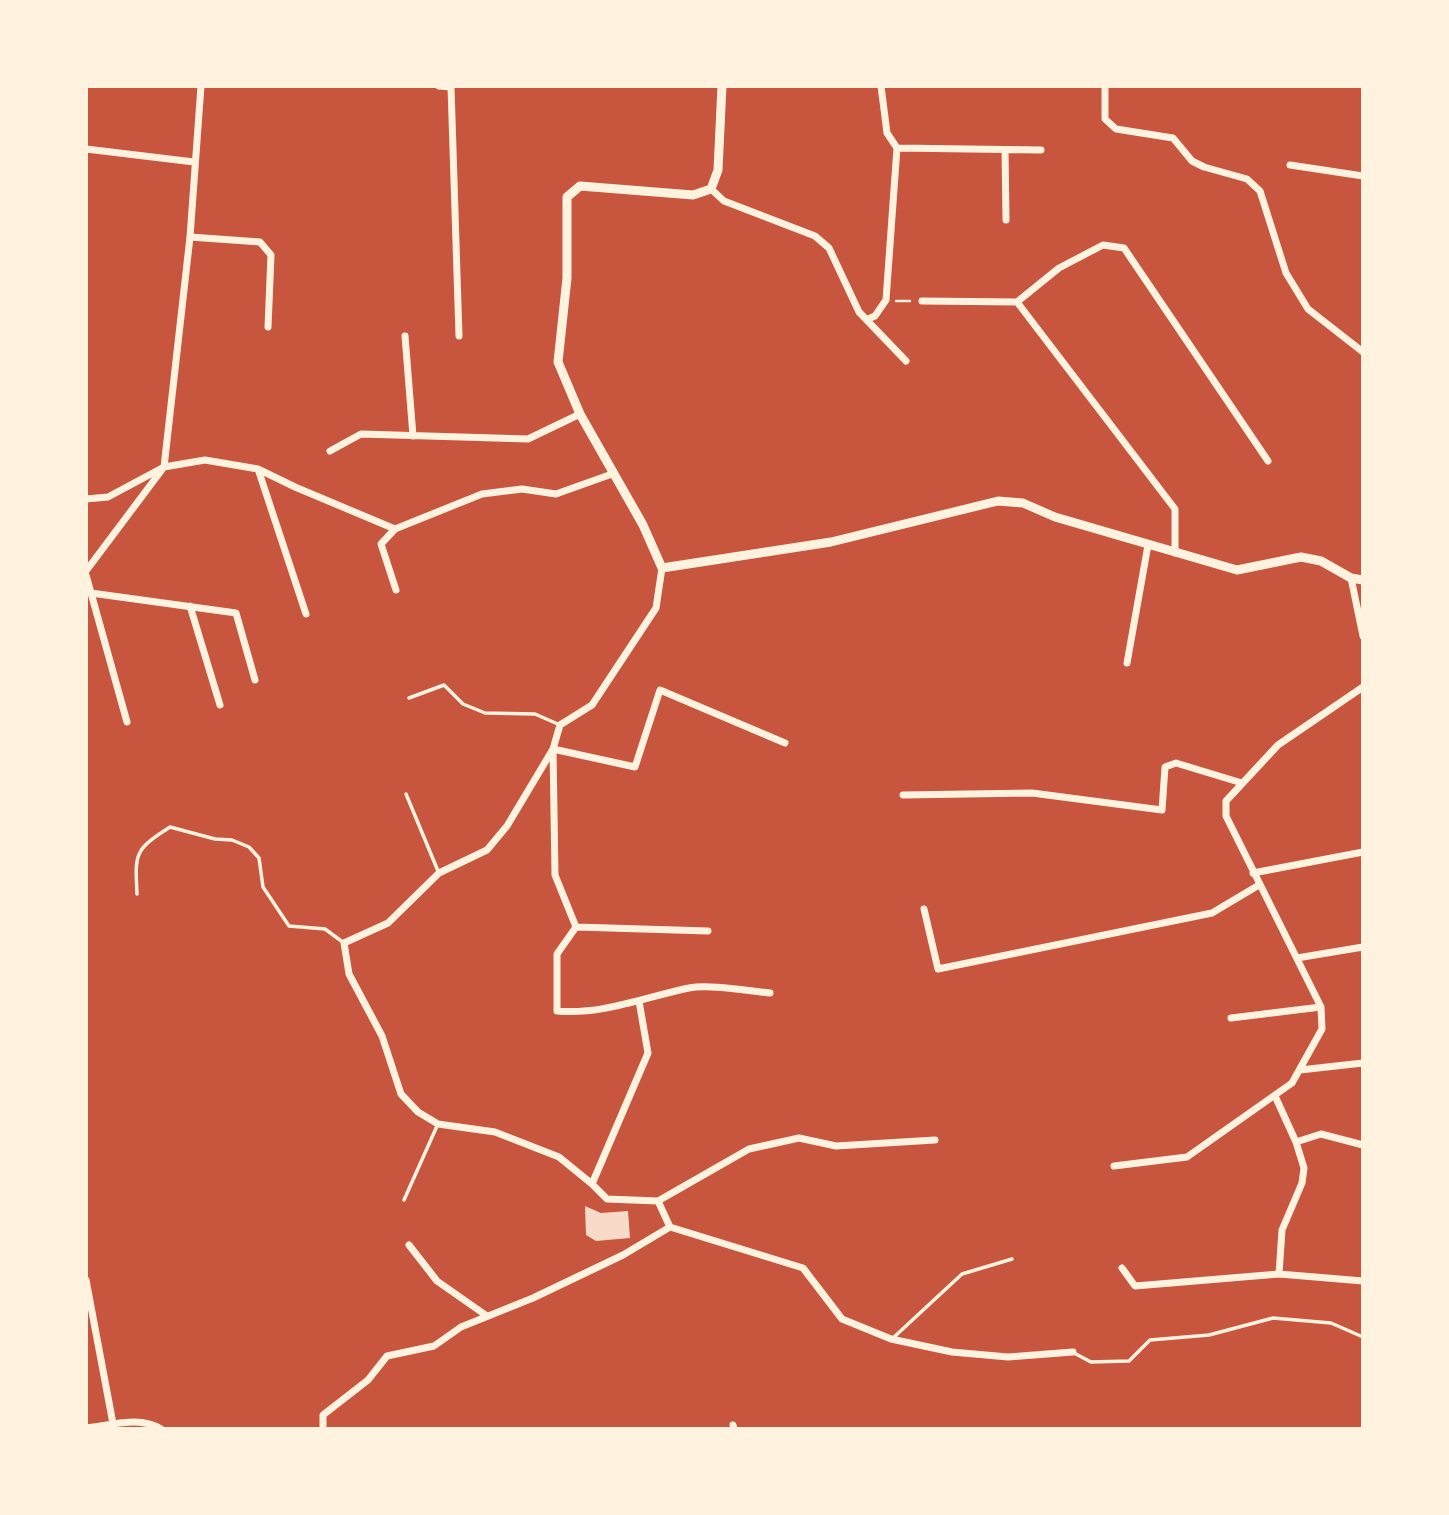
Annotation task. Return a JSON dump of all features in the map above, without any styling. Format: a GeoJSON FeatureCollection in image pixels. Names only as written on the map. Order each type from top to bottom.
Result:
{"type":"FeatureCollection","features":[{"type":"Feature","properties":{"kind":"street"},"geometry":{"type":"LineString","coordinates":[[127,722],[86,573],[164,467],[190,237],[201,86]]}},
{"type":"Feature","properties":{"kind":"street"},"geometry":{"type":"LineString","coordinates":[[439,86],[451,87],[459,336]]}},
{"type":"Feature","properties":{"kind":"street"},"geometry":{"type":"LineString","coordinates":[[711,189],[718,170],[722,86]]}},
{"type":"Feature","properties":{"kind":"street"},"geometry":{"type":"LineString","coordinates":[[868,319],[875,316],[886,300],[897,148],[887,133],[881,86]]}},
{"type":"Feature","properties":{"kind":"street"},"geometry":{"type":"LineString","coordinates":[[1105,86],[1105,119],[1116,129],[1173,138],[1192,161],[1247,179],[1260,191],[1286,273],[1308,309],[1363,352]]}},
{"type":"Feature","properties":{"kind":"street"},"geometry":{"type":"LineString","coordinates":[[897,148],[1041,150]]}},
{"type":"Feature","properties":{"kind":"street"},"geometry":{"type":"LineString","coordinates":[[86,149],[194,162]]}},
{"type":"Feature","properties":{"kind":"street"},"geometry":{"type":"LineString","coordinates":[[1005,150],[1006,220]]}},
{"type":"Feature","properties":{"kind":"street"},"geometry":{"type":"LineString","coordinates":[[1290,165],[1363,176]]}},
{"type":"Feature","properties":{"kind":"street"},"geometry":{"type":"LineString","coordinates":[[576,927],[555,875],[554,749],[560,725],[593,705],[656,608],[662,568],[643,526],[580,414],[558,362],[567,278],[567,197],[580,186],[692,195],[711,189]]}},
{"type":"Feature","properties":{"kind":"street"},"geometry":{"type":"LineString","coordinates":[[711,189],[724,201],[815,236],[828,248],[859,312],[906,361]]}},
{"type":"Feature","properties":{"kind":"street"},"geometry":{"type":"LineString","coordinates":[[190,237],[260,242],[271,255],[268,327]]}},
{"type":"Feature","properties":{"kind":"street"},"geometry":{"type":"LineString","coordinates":[[922,301],[1017,302],[1059,268],[1103,245],[1124,248],[1268,461]]}},
{"type":"Feature","properties":{"kind":"street"},"geometry":{"type":"LineString","coordinates":[[1017,302],[1175,509],[1175,553]]}},
{"type":"Feature","properties":{"kind":"street"},"geometry":{"type":"LineString","coordinates":[[405,336],[413,436]]}},
{"type":"Feature","properties":{"kind":"street"},"geometry":{"type":"LineString","coordinates":[[330,451],[361,434],[528,439],[580,414]]}},
{"type":"Feature","properties":{"kind":"street"},"geometry":{"type":"LineString","coordinates":[[86,499],[108,497],[164,467],[205,460],[258,469],[395,529]]}},
{"type":"Feature","properties":{"kind":"street"},"geometry":{"type":"LineString","coordinates":[[258,469],[306,614]]}},
{"type":"Feature","properties":{"kind":"street"},"geometry":{"type":"LineString","coordinates":[[396,590],[381,544],[395,529],[482,494],[522,489],[556,494],[612,474]]}},
{"type":"Feature","properties":{"kind":"street"},"geometry":{"type":"LineString","coordinates":[[662,568],[831,542],[998,501],[1023,503],[1055,517],[1237,570],[1301,557],[1321,561],[1351,578],[1363,580]]}},
{"type":"Feature","properties":{"kind":"street"},"geometry":{"type":"LineString","coordinates":[[1126,663],[1148,545]]}},
{"type":"Feature","properties":{"kind":"street"},"geometry":{"type":"LineString","coordinates":[[1351,578],[1363,636]]}},
{"type":"Feature","properties":{"kind":"street"},"geometry":{"type":"LineString","coordinates":[[91,593],[236,613],[255,680]]}},
{"type":"Feature","properties":{"kind":"street"},"geometry":{"type":"LineString","coordinates":[[190,606],[220,705]]}},
{"type":"Feature","properties":{"kind":"street"},"geometry":{"type":"LineString","coordinates":[[1114,1166],[1187,1157],[1292,1083],[1322,1028],[1321,1007],[1226,816],[1226,802],[1278,746],[1363,687]]}},
{"type":"Feature","properties":{"kind":"street"},"geometry":{"type":"LineString","coordinates":[[554,749],[635,767],[660,690],[785,743]]}},
{"type":"Feature","properties":{"kind":"street"},"geometry":{"type":"LineString","coordinates":[[554,749],[507,826],[487,849],[439,873],[388,923],[344,943],[349,974],[382,1036],[401,1094],[418,1112],[438,1124],[495,1132],[559,1157],[607,1199],[658,1201],[749,1149],[799,1138],[836,1146],[935,1140]]}},
{"type":"Feature","properties":{"kind":"street"},"geometry":{"type":"LineString","coordinates":[[903,795],[1032,793],[1162,810],[1165,767],[1176,763],[1242,783]]}},
{"type":"Feature","properties":{"kind":"street"},"geometry":{"type":"LineString","coordinates":[[1253,873],[1363,852]]}},
{"type":"Feature","properties":{"kind":"street"},"geometry":{"type":"LineString","coordinates":[[924,909],[938,969],[1212,913],[1259,884]]}},
{"type":"Feature","properties":{"kind":"street"},"geometry":{"type":"LineString","coordinates":[[576,927],[708,931]]}},
{"type":"Feature","properties":{"kind":"street"},"geometry":{"type":"LineString","coordinates":[[576,927],[556,954],[557,1011],[579,1013],[639,1002],[692,987],[770,993]]}},
{"type":"Feature","properties":{"kind":"street"},"geometry":{"type":"LineString","coordinates":[[1297,958],[1363,947]]}},
{"type":"Feature","properties":{"kind":"street"},"geometry":{"type":"LineString","coordinates":[[592,1184],[648,1053],[639,1002]]}},
{"type":"Feature","properties":{"kind":"street"},"geometry":{"type":"LineString","coordinates":[[1231,1018],[1321,1007]]}},
{"type":"Feature","properties":{"kind":"street"},"geometry":{"type":"LineString","coordinates":[[1300,1070],[1363,1063]]}},
{"type":"Feature","properties":{"kind":"street"},"geometry":{"type":"LineString","coordinates":[[1275,1096],[1296,1142],[1304,1168],[1301,1183],[1282,1230],[1279,1274]]}},
{"type":"Feature","properties":{"kind":"street"},"geometry":{"type":"LineString","coordinates":[[1296,1142],[1321,1134],[1363,1145]]}},
{"type":"Feature","properties":{"kind":"street"},"geometry":{"type":"LineString","coordinates":[[658,1201],[670,1227]]}},
{"type":"Feature","properties":{"kind":"street"},"geometry":{"type":"LineString","coordinates":[[323,1429],[323,1415],[368,1380],[387,1356],[434,1346],[461,1327],[533,1298],[623,1255],[670,1227],[803,1268],[842,1319],[891,1339],[952,1352],[1008,1357],[1073,1352]]}},
{"type":"Feature","properties":{"kind":"street"},"geometry":{"type":"LineString","coordinates":[[409,1245],[437,1281],[487,1317]]}},
{"type":"Feature","properties":{"kind":"street"},"geometry":{"type":"LineString","coordinates":[[1122,1268],[1135,1286],[1279,1274],[1363,1281]]}},
{"type":"Feature","properties":{"kind":"street"},"geometry":{"type":"LineString","coordinates":[[86,1280],[114,1427]]}},
{"type":"Feature","properties":{"kind":"street"},"geometry":{"type":"LineString","coordinates":[[86,1428],[114,1427],[135,1421],[153,1424],[161,1429]]}},
{"type":"Feature","properties":{"kind":"lane"},"geometry":{"type":"LineString","coordinates":[[409,698],[444,685],[463,704],[485,713],[535,715],[560,725]]}},
{"type":"Feature","properties":{"kind":"lane"},"geometry":{"type":"LineString","coordinates":[[406,794],[439,873]]}},
{"type":"Feature","properties":{"kind":"lane"},"geometry":{"type":"LineString","coordinates":[[137,894],[136,859],[148,841],[170,827],[215,839],[232,840],[249,847],[258,858],[263,887],[289,926],[325,929],[344,943]]}},
{"type":"Feature","properties":{"kind":"lane"},"geometry":{"type":"LineString","coordinates":[[404,1200],[438,1124]]}},
{"type":"Feature","properties":{"kind":"lane"},"geometry":{"type":"LineString","coordinates":[[891,1339],[961,1274],[1012,1259]]}},
{"type":"Feature","properties":{"kind":"lane"},"geometry":{"type":"LineString","coordinates":[[1073,1352],[1091,1362],[1129,1362],[1150,1340],[1209,1335],[1273,1318],[1331,1323],[1363,1337]]}},
{"type":"Feature","properties":{"kind":"path"},"geometry":{"type":"LineString","coordinates":[[886,300],[922,301]]}},
{"type":"Feature","properties":{"kind":"building"},"geometry":{"type":"Polygon","coordinates":[[[585,1206],[601,1213],[628,1211],[630,1238],[596,1241],[586,1235],[585,1206]]]}}]}
